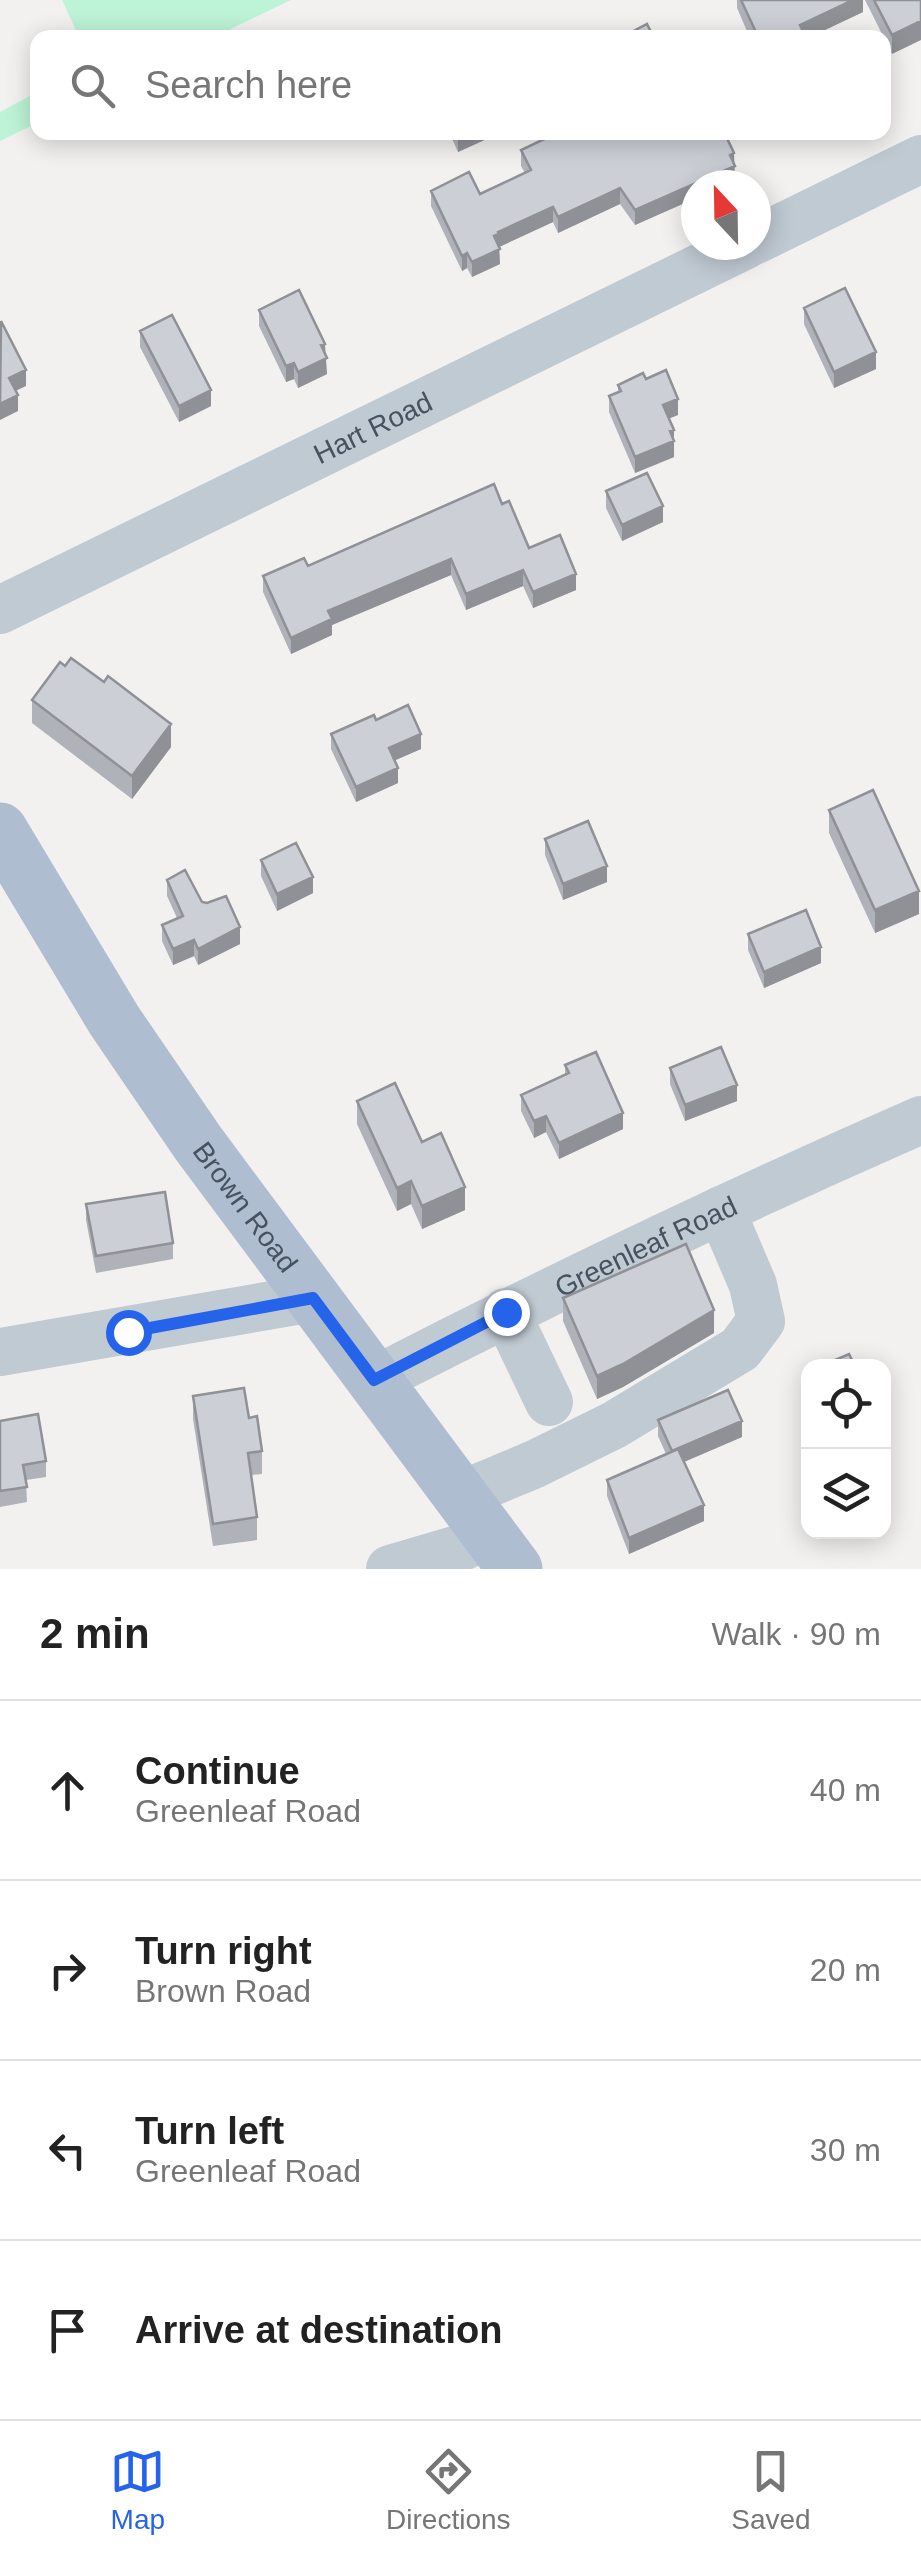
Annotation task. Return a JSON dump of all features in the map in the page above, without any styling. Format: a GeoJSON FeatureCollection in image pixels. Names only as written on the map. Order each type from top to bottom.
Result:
{"type":"FeatureCollection","features":[{"type":"Feature","properties":{"kind":"main road","name":"Brown Road"},"geometry":{"type":"LineString","coordinates":[[0,830],[114,1020],[198,1143],[488,1533]]}},
{"type":"Feature","properties":{"kind":"street"},"geometry":{"type":"LineString","coordinates":[[771,233],[921,159]]}},
{"type":"Feature","properties":{"kind":"street","name":"Hart Road"},"geometry":{"type":"LineString","coordinates":[[0,610],[715,260]]}},
{"type":"Feature","properties":{"kind":"street","name":"Greenleaf Road"},"geometry":{"type":"LineString","coordinates":[[374,1380],[506,1312],[921,1120]]}},
{"type":"Feature","properties":{"kind":"street"},"geometry":{"type":"LineString","coordinates":[[390,1569],[458,1549],[488,1533],[534,1464],[614,1425],[740,1350],[760,1320],[753,1285],[721,1210]]}},
{"type":"Feature","properties":{"kind":"street"},"geometry":{"type":"LineString","coordinates":[[0,1352],[313,1298]]}},
{"type":"Feature","properties":{"kind":"street"},"geometry":{"type":"LineString","coordinates":[[506,1312],[549,1402]]}},
{"type":"Feature","properties":{"kind":"green space"},"geometry":{"type":"Polygon","coordinates":[[[62,0],[291,0],[229,30],[76,30],[62,0]]]}},
{"type":"Feature","properties":{"kind":"green space"},"geometry":{"type":"Polygon","coordinates":[[[30,96],[30,126],[0,141],[0,112],[30,96]]]}},
{"type":"Feature","properties":{"kind":"building"},"geometry":{"type":"Polygon","coordinates":[[[741,0],[853,0],[800,25],[802,30],[755,30],[741,0]]]}},
{"type":"Feature","properties":{"kind":"building"},"geometry":{"type":"Polygon","coordinates":[[[874,0],[921,0],[921,21],[892,35],[874,0]]]}},
{"type":"Feature","properties":{"kind":"building"},"geometry":{"type":"Polygon","coordinates":[[[542,140],[728,140],[735,166],[726,170],[681,170],[681,190],[635,210],[620,188],[558,217],[553,207],[498,232],[494,236],[500,249],[472,262],[467,253],[462,256],[431,191],[469,172],[480,194],[531,170],[521,150],[542,140]]]}},
{"type":"Feature","properties":{"kind":"building"},"geometry":{"type":"Polygon","coordinates":[[[845,288],[876,352],[834,372],[804,308],[845,288]]]}},
{"type":"Feature","properties":{"kind":"building"},"geometry":{"type":"Polygon","coordinates":[[[299,290],[325,344],[321,345],[327,358],[298,372],[294,363],[286,366],[259,310],[299,290]]]}},
{"type":"Feature","properties":{"kind":"building"},"geometry":{"type":"Polygon","coordinates":[[[172,315],[211,390],[179,406],[140,331],[172,315]]]}},
{"type":"Feature","properties":{"kind":"building"},"geometry":{"type":"Polygon","coordinates":[[[1,321],[26,370],[9,378],[18,395],[0,404],[1,321]]]}},
{"type":"Feature","properties":{"kind":"building"},"geometry":{"type":"Polygon","coordinates":[[[666,370],[678,399],[663,405],[674,430],[670,431],[674,441],[635,457],[609,396],[621,391],[618,385],[643,373],[646,379],[666,370]]]}},
{"type":"Feature","properties":{"kind":"building"},"geometry":{"type":"Polygon","coordinates":[[[647,473],[663,506],[622,525],[606,491],[647,473]]]}},
{"type":"Feature","properties":{"kind":"building"},"geometry":{"type":"Polygon","coordinates":[[[494,484],[502,504],[509,501],[529,548],[560,535],[576,574],[533,592],[523,570],[466,594],[451,559],[328,611],[332,619],[291,638],[263,576],[304,558],[308,566],[494,484]]]}},
{"type":"Feature","properties":{"kind":"building"},"geometry":{"type":"Polygon","coordinates":[[[71,658],[104,682],[108,676],[171,724],[132,776],[32,700],[60,662],[65,666],[71,658]]]}},
{"type":"Feature","properties":{"kind":"building"},"geometry":{"type":"Polygon","coordinates":[[[408,705],[421,734],[389,748],[398,768],[356,787],[331,734],[408,705]]]}},
{"type":"Feature","properties":{"kind":"building"},"geometry":{"type":"Polygon","coordinates":[[[873,790],[919,891],[875,910],[829,810],[873,790]]]}},
{"type":"Feature","properties":{"kind":"building"},"geometry":{"type":"Polygon","coordinates":[[[588,821],[607,866],[563,884],[545,839],[588,821]]]}},
{"type":"Feature","properties":{"kind":"building"},"geometry":{"type":"Polygon","coordinates":[[[296,843],[313,877],[277,894],[261,860],[296,843]]]}},
{"type":"Feature","properties":{"kind":"building"},"geometry":{"type":"Polygon","coordinates":[[[185,870],[202,902],[226,896],[240,927],[198,949],[194,940],[173,949],[162,925],[183,916],[167,880],[185,870]]]}},
{"type":"Feature","properties":{"kind":"building"},"geometry":{"type":"Polygon","coordinates":[[[806,910],[821,947],[764,972],[748,934],[806,910]]]}},
{"type":"Feature","properties":{"kind":"building"},"geometry":{"type":"Polygon","coordinates":[[[721,1047],[737,1085],[685,1105],[670,1068],[721,1047]]]}},
{"type":"Feature","properties":{"kind":"building"},"geometry":{"type":"Polygon","coordinates":[[[596,1052],[623,1113],[559,1143],[546,1116],[534,1121],[521,1095],[569,1073],[565,1065],[596,1052]]]}},
{"type":"Feature","properties":{"kind":"building"},"geometry":{"type":"Polygon","coordinates":[[[395,1083],[422,1142],[441,1133],[465,1187],[422,1206],[411,1181],[397,1188],[357,1101],[395,1083]]]}},
{"type":"Feature","properties":{"kind":"building"},"geometry":{"type":"Polygon","coordinates":[[[165,1192],[173,1243],[96,1256],[86,1204],[165,1192]]]}},
{"type":"Feature","properties":{"kind":"building"},"geometry":{"type":"Polygon","coordinates":[[[686,1244],[714,1310],[597,1376],[563,1298],[686,1244]]]}},
{"type":"Feature","properties":{"kind":"building"},"geometry":{"type":"Polygon","coordinates":[[[244,1388],[249,1418],[257,1416],[262,1451],[248,1453],[257,1517],[213,1524],[193,1396],[244,1388]]]}},
{"type":"Feature","properties":{"kind":"building"},"geometry":{"type":"Polygon","coordinates":[[[728,1390],[742,1421],[672,1451],[658,1420],[728,1390]]]}},
{"type":"Feature","properties":{"kind":"building"},"geometry":{"type":"Polygon","coordinates":[[[38,1414],[46,1461],[23,1465],[27,1487],[0,1491],[0,1421],[38,1414]]]}},
{"type":"Feature","properties":{"kind":"building"},"geometry":{"type":"Polygon","coordinates":[[[678,1449],[704,1505],[629,1538],[607,1480],[678,1449]]]}},
{"type":"Feature","properties":{"kind":"route"},"geometry":{"type":"LineString","coordinates":[[128,1332],[313,1298],[374,1380],[506,1312]]}}]}
